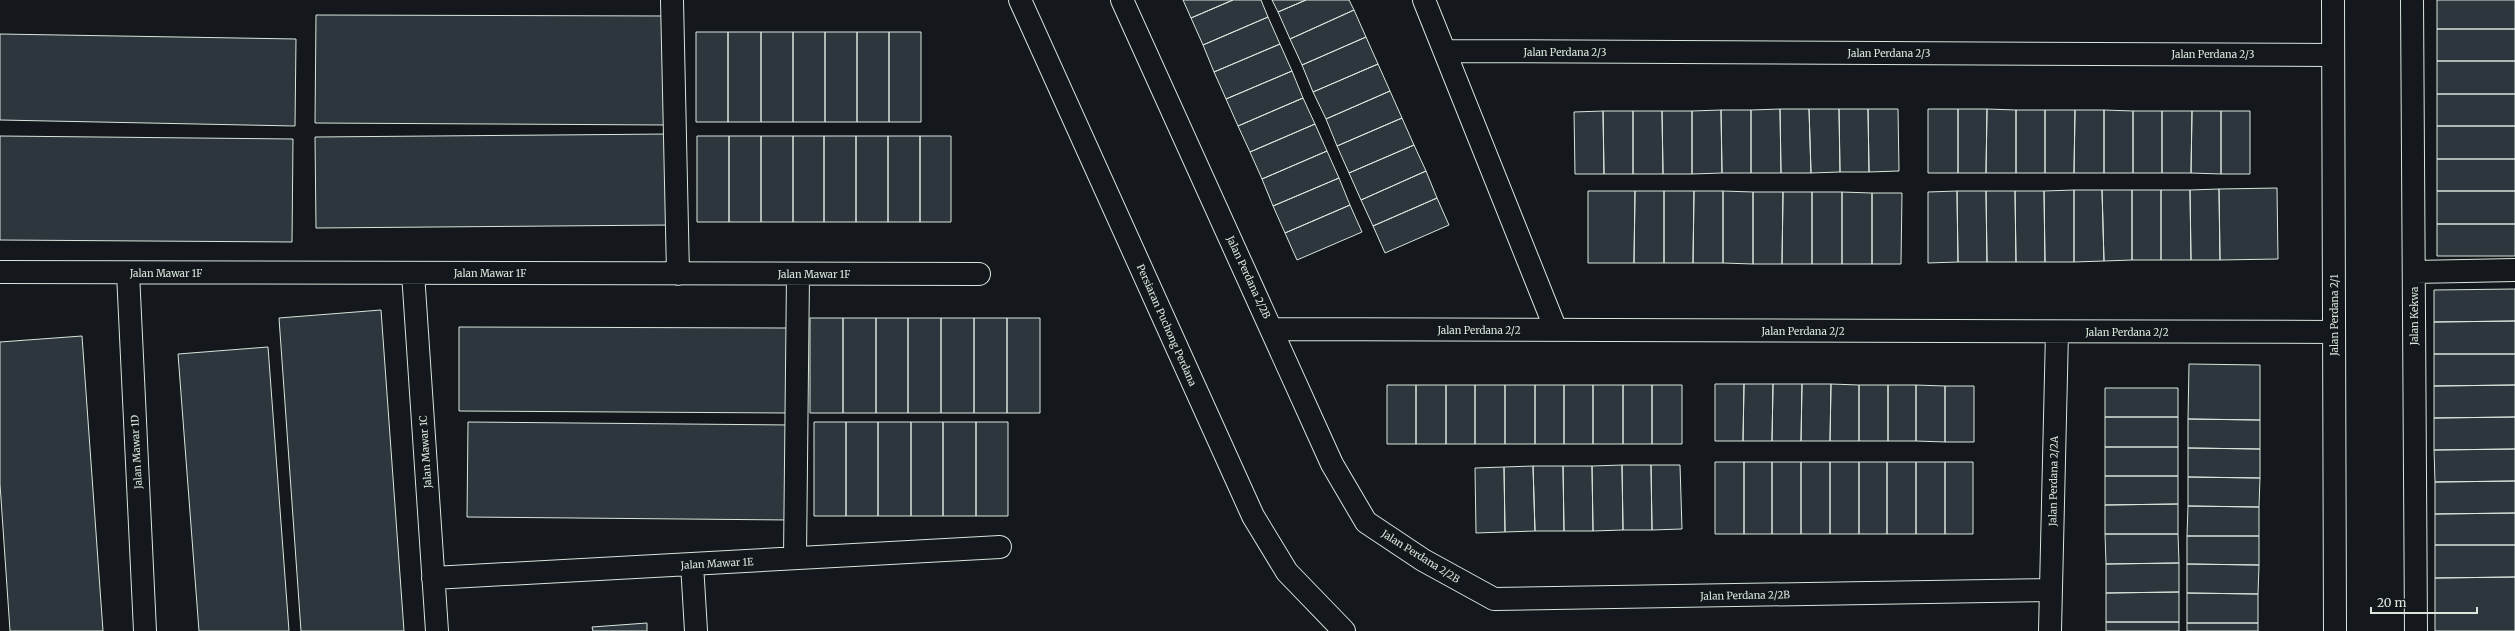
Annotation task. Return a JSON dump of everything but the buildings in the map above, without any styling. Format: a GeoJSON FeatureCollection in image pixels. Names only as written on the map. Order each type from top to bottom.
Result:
{"type":"FeatureCollection","features":[{"type":"Feature","properties":{"kind":"street"},"geometry":{"type":"LineString","coordinates":[[672,0],[678,274]]}},
{"type":"Feature","properties":{"kind":"street","name":"Persiaran Puchong Perdana"},"geometry":{"type":"LineString","coordinates":[[1020,0],[1253,516],[1287,572],[1344,631]]}},
{"type":"Feature","properties":{"kind":"street","name":"Jalan Perdana 2/2B"},"geometry":{"type":"LineString","coordinates":[[1122,0],[1273,330],[1332,464],[1366,522],[1423,560],[1494,599],[2050,590]]}},
{"type":"Feature","properties":{"kind":"street"},"geometry":{"type":"LineString","coordinates":[[1424,0],[1556,330]]}},
{"type":"Feature","properties":{"kind":"street","name":"Jalan Perdana 2/1"},"geometry":{"type":"LineString","coordinates":[[2333,0],[2335,631]]}},
{"type":"Feature","properties":{"kind":"street","name":"Jalan Kekwa"},"geometry":{"type":"LineString","coordinates":[[2412,0],[2416,631]]}},
{"type":"Feature","properties":{"kind":"street","name":"Jalan Perdana 2/3"},"geometry":{"type":"LineString","coordinates":[[1445,51],[2333,55]]}},
{"type":"Feature","properties":{"kind":"street"},"geometry":{"type":"LineString","coordinates":[[2414,272],[2515,270]]}},
{"type":"Feature","properties":{"kind":"street","name":"Jalan Mawar 1F"},"geometry":{"type":"LineString","coordinates":[[0,272],[979,274]]}},
{"type":"Feature","properties":{"kind":"street","name":"Jalan Mawar 1D"},"geometry":{"type":"LineString","coordinates":[[128,273],[145,631]]}},
{"type":"Feature","properties":{"kind":"street","name":"Jalan Mawar 1C"},"geometry":{"type":"LineString","coordinates":[[413,273],[437,631]]}},
{"type":"Feature","properties":{"kind":"street"},"geometry":{"type":"LineString","coordinates":[[795,558],[798,274]]}},
{"type":"Feature","properties":{"kind":"street","name":"Jalan Perdana 2/2"},"geometry":{"type":"LineString","coordinates":[[1273,330],[2334,332]]}},
{"type":"Feature","properties":{"kind":"street","name":"Jalan Perdana 2/2A"},"geometry":{"type":"LineString","coordinates":[[2050,631],[2056,332]]}},
{"type":"Feature","properties":{"kind":"street","name":"Jalan Mawar 1E"},"geometry":{"type":"LineString","coordinates":[[433,578],[1000,547]]}},
{"type":"Feature","properties":{"kind":"street"},"geometry":{"type":"LineString","coordinates":[[692,564],[696,631]]}}]}
